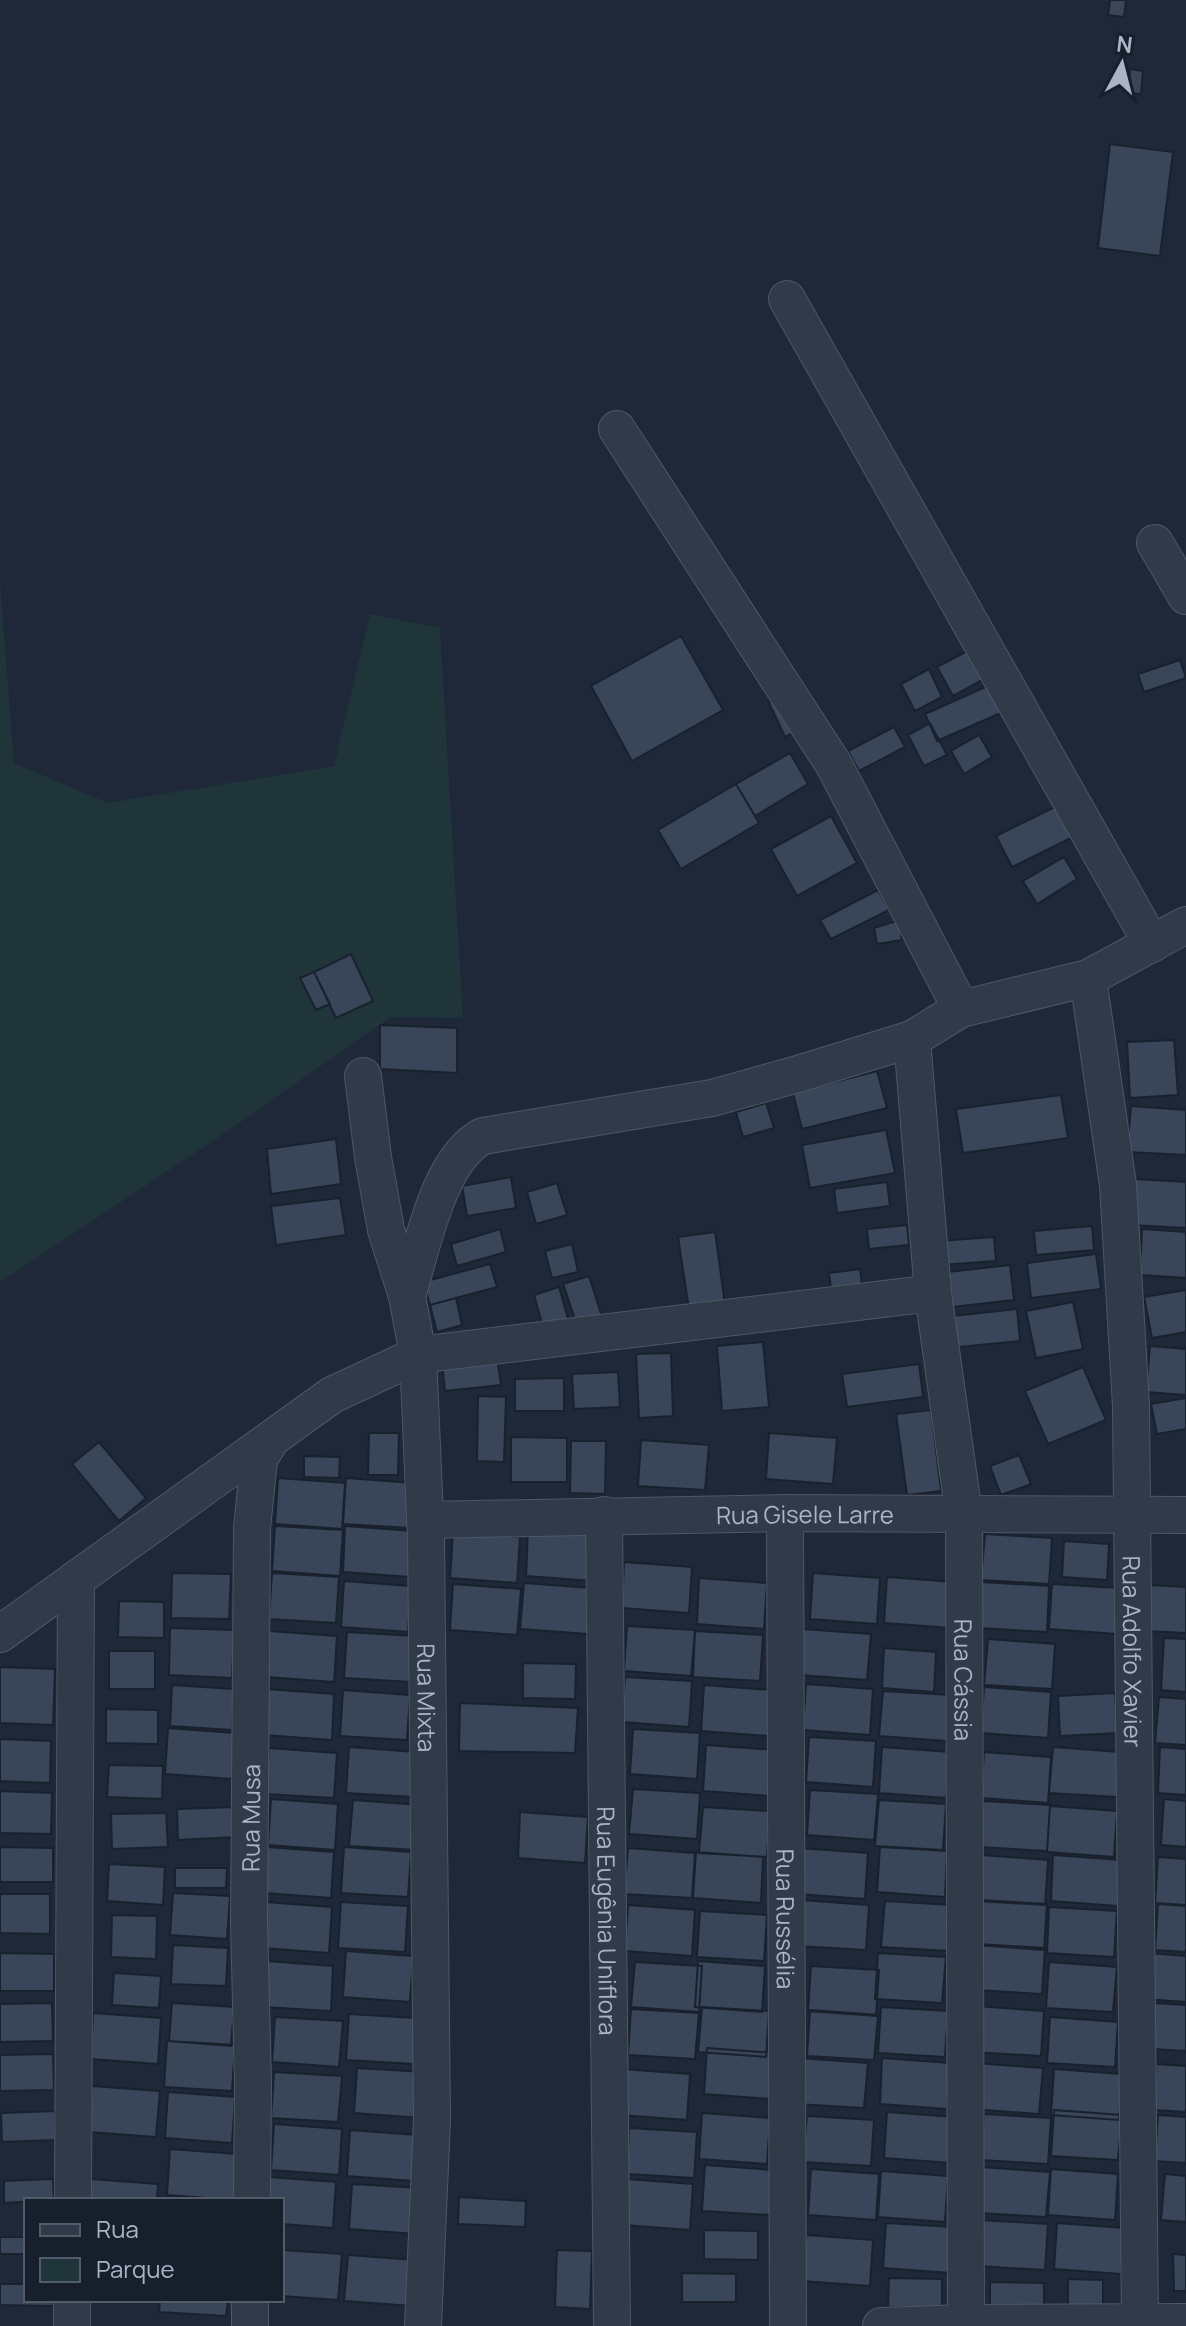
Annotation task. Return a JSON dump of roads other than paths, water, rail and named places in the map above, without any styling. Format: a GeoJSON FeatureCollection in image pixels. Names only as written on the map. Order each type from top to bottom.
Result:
{"type":"FeatureCollection","features":[{"type":"Feature","properties":{"kind":"street"},"geometry":{"type":"LineString","coordinates":[[787,299],[1152,944]]}},
{"type":"Feature","properties":{"kind":"street"},"geometry":{"type":"LineString","coordinates":[[617,429],[834,765],[961,1009]]}},
{"type":"Feature","properties":{"kind":"street"},"geometry":{"type":"LineString","coordinates":[[1155,543],[1186,596]]}},
{"type":"Feature","properties":{"kind":"street"},"geometry":{"type":"LineString","coordinates":[[407,1296],[443,1180],[468,1144],[483,1136],[712,1098],[798,1074],[912,1039],[961,1009],[1088,978],[1186,925]]}},
{"type":"Feature","properties":{"kind":"street","name":"Rua Adolfo Xavier"},"geometry":{"type":"LineString","coordinates":[[1088,978],[1118,1185],[1131,1406],[1140,2324]]}},
{"type":"Feature","properties":{"kind":"street","name":"Rua Cássia"},"geometry":{"type":"LineString","coordinates":[[912,1039],[933,1293],[964,1515],[966,2323]]}},
{"type":"Feature","properties":{"kind":"street","name":"Rua Mixta"},"geometry":{"type":"LineString","coordinates":[[363,1076],[386,1230],[407,1296],[418,1355],[425,1520],[432,2120],[423,2326]]}},
{"type":"Feature","properties":{"kind":"street"},"geometry":{"type":"LineString","coordinates":[[0,1634],[332,1395],[418,1355],[933,1293]]}},
{"type":"Feature","properties":{"kind":"street","name":"Rua Musa"},"geometry":{"type":"LineString","coordinates":[[252,2198],[249,1922],[252,1528],[259,1459],[270,1441]]}},
{"type":"Feature","properties":{"kind":"street","name":"Rua Gisele Larre"},"geometry":{"type":"LineString","coordinates":[[425,1520],[785,1513],[1186,1515]]}},
{"type":"Feature","properties":{"kind":"street","name":"Rua Russélia"},"geometry":{"type":"LineString","coordinates":[[785,1513],[788,2326]]}},
{"type":"Feature","properties":{"kind":"street","name":"Rua Eugênia Uniflora"},"geometry":{"type":"LineString","coordinates":[[604,1515],[612,2326]]}},
{"type":"Feature","properties":{"kind":"street"},"geometry":{"type":"LineString","coordinates":[[73,2198],[76,1579]]}},
{"type":"Feature","properties":{"kind":"street"},"geometry":{"type":"LineString","coordinates":[[72,2302],[72,2326]]}},
{"type":"Feature","properties":{"kind":"street"},"geometry":{"type":"LineString","coordinates":[[250,2302],[250,2326]]}},
{"type":"Feature","properties":{"kind":"street"},"geometry":{"type":"LineString","coordinates":[[881,2326],[1186,2322]]}}]}
